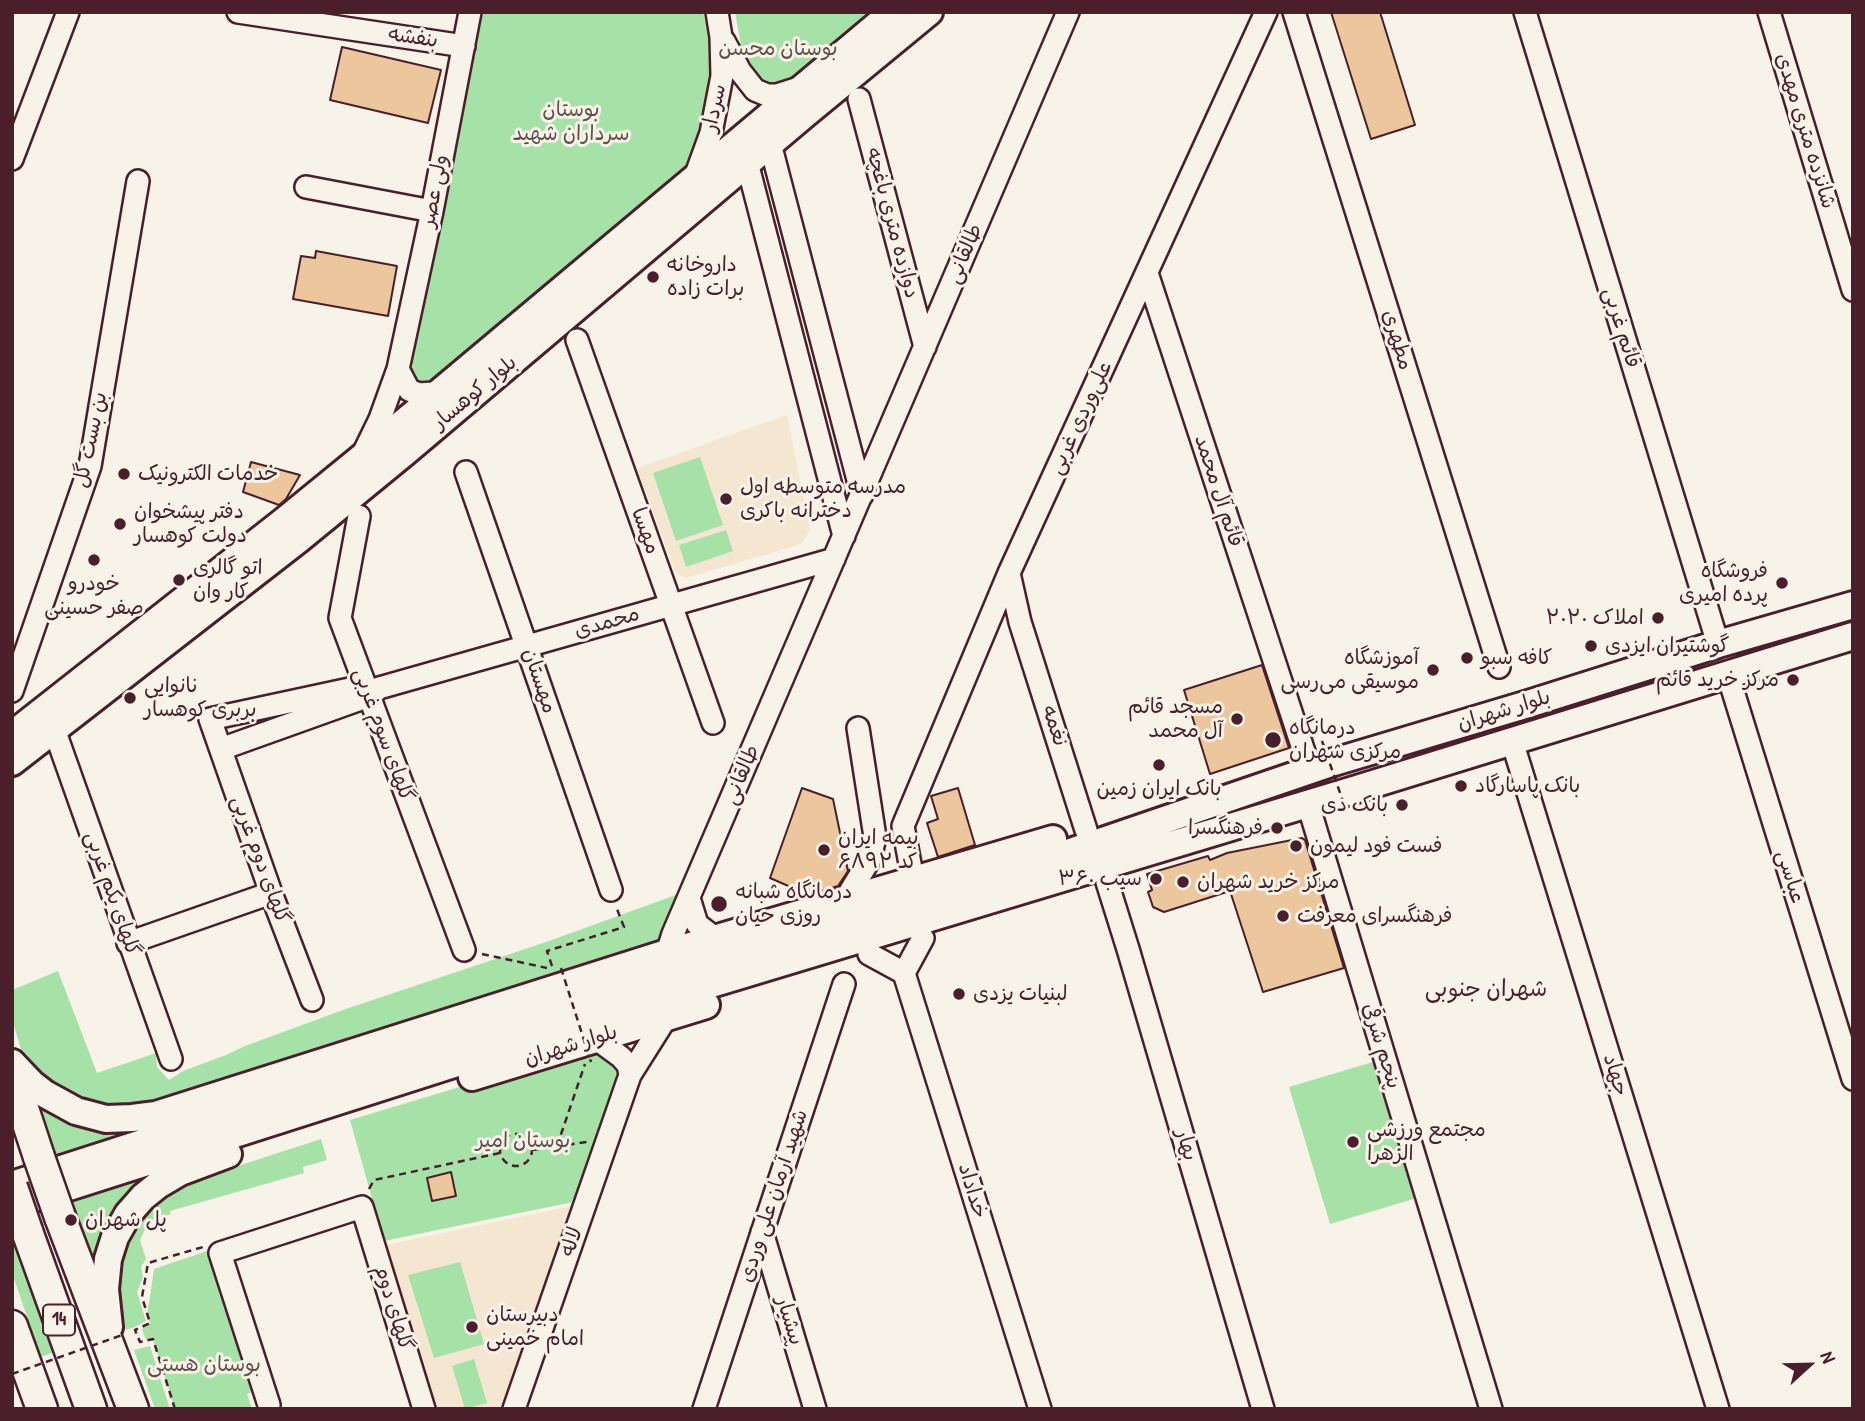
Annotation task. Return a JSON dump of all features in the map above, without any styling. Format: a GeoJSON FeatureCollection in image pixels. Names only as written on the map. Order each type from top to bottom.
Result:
{"type":"FeatureCollection","features":[{"type":"Feature","properties":{"kind":"highway"},"geometry":{"type":"LineString","coordinates":[[12,1075],[60,1217],[118,1346],[133,1409]]}},
{"type":"Feature","properties":{"kind":"highway","name":"14"},"geometry":{"type":"LineString","coordinates":[[12,1186],[91,1409]]}},
{"type":"Feature","properties":{"kind":"highway","name":"14"},"geometry":{"type":"LineString","coordinates":[[12,1326],[42,1409]]}},
{"type":"Feature","properties":{"kind":"main road","name":"بلوار کوهسار"},"geometry":{"type":"LineString","coordinates":[[767,132],[801,88],[893,12]]}},
{"type":"Feature","properties":{"kind":"main road","name":"بلوار کوهسار"},"geometry":{"type":"LineString","coordinates":[[16,746],[54,729],[299,539],[372,479],[744,151],[929,12]]}},
{"type":"Feature","properties":{"kind":"main road","name":"بلوار کوهسار"},"geometry":{"type":"LineString","coordinates":[[16,746],[695,177],[744,151]]}},
{"type":"Feature","properties":{"kind":"main road","name":"بلوار شهران"},"geometry":{"type":"LineString","coordinates":[[12,1205],[585,1021],[691,991],[1160,835],[1310,770],[1853,605]]}},
{"type":"Feature","properties":{"kind":"main road","name":"بلوار شهران"},"geometry":{"type":"LineString","coordinates":[[12,1186],[559,1009],[1050,859],[1308,804],[1853,636]]}},
{"type":"Feature","properties":{"kind":"main road","name":"بلوار شهران"},"geometry":{"type":"LineString","coordinates":[[12,1063],[45,1094],[76,1111],[106,1118],[143,1117],[176,1109],[715,938],[1121,820],[1160,835]]}},
{"type":"Feature","properties":{"kind":"main road","name":"بلوار شهران"},"geometry":{"type":"LineString","coordinates":[[118,1346],[105,1299],[108,1259],[115,1237],[128,1214],[143,1197],[180,1172],[222,1156],[593,1050],[666,1018],[796,975],[1107,882],[1160,835]]}},
{"type":"Feature","properties":{"kind":"street"},"geometry":{"type":"LineString","coordinates":[[12,159],[68,12]]}},
{"type":"Feature","properties":{"kind":"street","name":"بنفشه"},"geometry":{"type":"LineString","coordinates":[[238,12],[298,17],[464,46]]}},
{"type":"Feature","properties":{"kind":"street","name":"ولی عصر"},"geometry":{"type":"LineString","coordinates":[[360,459],[380,419],[398,369],[470,12]]}},
{"type":"Feature","properties":{"kind":"street","name":"سردار"},"geometry":{"type":"LineString","coordinates":[[695,177],[711,134],[722,76],[717,12]]}},
{"type":"Feature","properties":{"kind":"street","name":"طالقانی"},"geometry":{"type":"LineString","coordinates":[[667,953],[1068,12]]}},
{"type":"Feature","properties":{"kind":"street","name":"علی‌وردی غربی"},"geometry":{"type":"LineString","coordinates":[[903,826],[1009,573],[1266,12]]}},
{"type":"Feature","properties":{"kind":"street","name":"مطهری"},"geometry":{"type":"LineString","coordinates":[[1294,12],[1499,667]]}},
{"type":"Feature","properties":{"kind":"street","name":"قائم غربی"},"geometry":{"type":"LineString","coordinates":[[1525,12],[1718,644]]}},
{"type":"Feature","properties":{"kind":"street","name":"شانزده متری مهدی"},"geometry":{"type":"LineString","coordinates":[[1769,12],[1853,290]]}},
{"type":"Feature","properties":{"kind":"street","name":"سردار"},"geometry":{"type":"LineString","coordinates":[[721,37],[740,71],[755,90],[777,96],[801,88]]}},
{"type":"Feature","properties":{"kind":"street","name":"دوازده متری باغچه"},"geometry":{"type":"LineString","coordinates":[[859,99],[925,347]]}},
{"type":"Feature","properties":{"kind":"street"},"geometry":{"type":"LineString","coordinates":[[767,132],[862,495]]}},
{"type":"Feature","properties":{"kind":"street"},"geometry":{"type":"LineString","coordinates":[[744,151],[844,536]]}},
{"type":"Feature","properties":{"kind":"street","name":"بن بست گل"},"geometry":{"type":"LineString","coordinates":[[12,691],[90,466],[138,181]]}},
{"type":"Feature","properties":{"kind":"street"},"geometry":{"type":"LineString","coordinates":[[306,187],[432,211]]}},
{"type":"Feature","properties":{"kind":"street","name":"قائم آل محمد"},"geometry":{"type":"LineString","coordinates":[[1147,273],[1310,770]]}},
{"type":"Feature","properties":{"kind":"street","name":"مهسا"},"geometry":{"type":"LineString","coordinates":[[577,340],[713,723]]}},
{"type":"Feature","properties":{"kind":"street"},"geometry":{"type":"LineString","coordinates":[[398,369],[410,390],[425,394],[444,389]]}},
{"type":"Feature","properties":{"kind":"street","name":"مهستان"},"geometry":{"type":"LineString","coordinates":[[466,472],[611,890]]}},
{"type":"Feature","properties":{"kind":"street","name":"گلهای سوم غربی"},"geometry":{"type":"LineString","coordinates":[[359,516],[340,618],[371,690],[464,950]]}},
{"type":"Feature","properties":{"kind":"street","name":"محمدی"},"geometry":{"type":"LineString","coordinates":[[371,690],[834,558]]}},
{"type":"Feature","properties":{"kind":"street","name":"نغمه"},"geometry":{"type":"LineString","coordinates":[[1009,573],[1020,622],[1086,830]]}},
{"type":"Feature","properties":{"kind":"street"},"geometry":{"type":"LineString","coordinates":[[990,618],[1020,622]]}},
{"type":"Feature","properties":{"kind":"street","name":"عباسی"},"geometry":{"type":"LineString","coordinates":[[1728,675],[1853,1079]]}},
{"type":"Feature","properties":{"kind":"street"},"geometry":{"type":"LineString","coordinates":[[220,749],[371,690]]}},
{"type":"Feature","properties":{"kind":"street","name":"گلهای دوم غربی"},"geometry":{"type":"LineString","coordinates":[[312,1000],[210,719],[371,690]]}},
{"type":"Feature","properties":{"kind":"street"},"geometry":{"type":"LineString","coordinates":[[845,900],[874,850],[875,837],[858,727]]}},
{"type":"Feature","properties":{"kind":"street","name":"گلهای یکم غربی"},"geometry":{"type":"LineString","coordinates":[[54,729],[171,1059]]}},
{"type":"Feature","properties":{"kind":"street","name":"جهاد"},"geometry":{"type":"LineString","coordinates":[[1513,741],[1718,1409]]}},
{"type":"Feature","properties":{"kind":"street","name":"پنجم شرقی"},"geometry":{"type":"LineString","coordinates":[[1308,804],[1491,1409]]}},
{"type":"Feature","properties":{"kind":"street"},"geometry":{"type":"LineString","coordinates":[[873,824],[903,826],[913,880]]}},
{"type":"Feature","properties":{"kind":"street","name":"بهار"},"geometry":{"type":"LineString","coordinates":[[1107,882],[1263,1409]]}},
{"type":"Feature","properties":{"kind":"street"},"geometry":{"type":"LineString","coordinates":[[128,943],[271,893]]}},
{"type":"Feature","properties":{"kind":"street"},"geometry":{"type":"LineString","coordinates":[[689,898],[697,924],[715,938]]}},
{"type":"Feature","properties":{"kind":"street"},"geometry":{"type":"LineString","coordinates":[[869,954],[899,970],[923,938]]}},
{"type":"Feature","properties":{"kind":"street","name":"خداداد"},"geometry":{"type":"LineString","coordinates":[[899,970],[1040,1409]]}},
{"type":"Feature","properties":{"kind":"street","name":"شهید آرمان علی وردی"},"geometry":{"type":"LineString","coordinates":[[704,1409],[844,984]]}},
{"type":"Feature","properties":{"kind":"street","name":"لاله"},"geometry":{"type":"LineString","coordinates":[[514,1409],[630,1075],[666,1018]]}},
{"type":"Feature","properties":{"kind":"street"},"geometry":{"type":"LineString","coordinates":[[593,1050],[621,1057],[628,1065],[630,1075]]}},
{"type":"Feature","properties":{"kind":"street","name":"گلهای دوم"},"geometry":{"type":"LineString","coordinates":[[220,1253],[362,1207],[424,1409]]}},
{"type":"Feature","properties":{"kind":"street","name":"پیشیار"},"geometry":{"type":"LineString","coordinates":[[762,1232],[816,1409]]}},
{"type":"Feature","properties":{"kind":"street"},"geometry":{"type":"LineString","coordinates":[[220,1253],[269,1405]]}},
{"type":"Feature","properties":{"kind":"path"},"geometry":{"type":"LineString","coordinates":[[1322,741],[1346,810]]}},
{"type":"Feature","properties":{"kind":"path"},"geometry":{"type":"LineString","coordinates":[[464,950],[553,970],[547,951],[624,927],[611,890]]}},
{"type":"Feature","properties":{"kind":"path"},"geometry":{"type":"LineString","coordinates":[[561,968],[593,1050]]}},
{"type":"Feature","properties":{"kind":"path"},"geometry":{"type":"LineString","coordinates":[[557,1146],[584,1064]]}},
{"type":"Feature","properties":{"kind":"path"},"geometry":{"type":"LineString","coordinates":[[514,1134],[520,1134],[529,1140],[532,1150],[529,1160],[520,1166],[506,1162],[500,1153],[502,1143],[509,1135],[514,1134]]}},
{"type":"Feature","properties":{"kind":"path"},"geometry":{"type":"LineString","coordinates":[[532,1150],[608,1139]]}},
{"type":"Feature","properties":{"kind":"path"},"geometry":{"type":"LineString","coordinates":[[374,1180],[500,1153]]}},
{"type":"Feature","properties":{"kind":"path"},"geometry":{"type":"LineString","coordinates":[[175,1409],[153,1339],[139,1342],[135,1330],[150,1323],[142,1297],[148,1263],[209,1245],[220,1253]]}},
{"type":"Feature","properties":{"kind":"path"},"geometry":{"type":"LineString","coordinates":[[12,1374],[118,1346]]}},
{"type":"Feature","properties":{"kind":"shaded area","name":"مدرسه متوسطه اول دخترانه باکری"},"geometry":{"type":"Polygon","coordinates":[[[787,415],[810,530],[801,544],[686,578],[676,574],[637,468],[787,415]]]}},
{"type":"Feature","properties":{"kind":"shaded area","name":"دبیرستان امام خمینی"},"geometry":{"type":"Polygon","coordinates":[[[577,1205],[503,1409],[436,1409],[385,1245],[577,1205]]]}},
{"type":"Feature","properties":{"kind":"green space","name":"بوستان سرداران شهید"},"geometry":{"type":"Polygon","coordinates":[[[481,12],[703,12],[712,48],[713,100],[689,165],[506,328],[437,384],[418,388],[407,372],[481,12]]]}},
{"type":"Feature","properties":{"kind":"green space","name":"بوستان محسن"},"geometry":{"type":"Polygon","coordinates":[[[735,12],[876,12],[790,87],[772,92],[745,69],[735,12]]]}},
{"type":"Feature","properties":{"kind":"green space"},"geometry":{"type":"Polygon","coordinates":[[[700,457],[723,525],[676,541],[653,473],[700,457]]]}},
{"type":"Feature","properties":{"kind":"green space"},"geometry":{"type":"Polygon","coordinates":[[[726,530],[733,551],[686,567],[679,545],[726,530]]]}},
{"type":"Feature","properties":{"kind":"green space"},"geometry":{"type":"Polygon","coordinates":[[[684,892],[667,935],[654,950],[163,1107],[82,1107],[25,1063],[12,1019],[12,990],[58,971],[97,1073],[156,1053],[157,1067],[169,1080],[183,1071],[340,1011],[549,941],[684,892]]]}},
{"type":"Feature","properties":{"kind":"green space","name":"بوستان امیر"},"geometry":{"type":"Polygon","coordinates":[[[592,1047],[615,1062],[618,1086],[578,1201],[384,1241],[350,1120],[592,1047]]]}},
{"type":"Feature","properties":{"kind":"green space","name":"مجتمع ورزشی الزهرا"},"geometry":{"type":"Polygon","coordinates":[[[1376,1061],[1417,1198],[1330,1224],[1289,1087],[1376,1061]]]}},
{"type":"Feature","properties":{"kind":"green space"},"geometry":{"type":"Polygon","coordinates":[[[32,1091],[41,1097],[185,1121],[50,1165],[32,1091]]]}},
{"type":"Feature","properties":{"kind":"green space"},"geometry":{"type":"Polygon","coordinates":[[[321,1139],[327,1160],[303,1167],[304,1173],[170,1211],[171,1214],[157,1219],[156,1206],[171,1194],[201,1178],[321,1139]]]}},
{"type":"Feature","properties":{"kind":"green space"},"geometry":{"type":"Polygon","coordinates":[[[180,1158],[155,1180],[98,1289],[64,1203],[180,1158]]]}},
{"type":"Feature","properties":{"kind":"green space"},"geometry":{"type":"Polygon","coordinates":[[[151,1198],[155,1219],[148,1223],[140,1240],[146,1259],[141,1267],[143,1277],[137,1292],[146,1321],[133,1328],[114,1332],[112,1259],[151,1198]]]}},
{"type":"Feature","properties":{"kind":"green space"},"geometry":{"type":"Polygon","coordinates":[[[12,1229],[55,1352],[41,1357],[12,1273],[12,1229]]]}},
{"type":"Feature","properties":{"kind":"green space","name":"بوستان هستی"},"geometry":{"type":"Polygon","coordinates":[[[210,1250],[256,1388],[254,1392],[247,1394],[252,1409],[175,1409],[153,1339],[146,1340],[142,1329],[150,1323],[147,1316],[154,1269],[210,1250]]]}},
{"type":"Feature","properties":{"kind":"green space"},"geometry":{"type":"Polygon","coordinates":[[[460,1262],[484,1344],[434,1358],[408,1275],[460,1262]]]}},
{"type":"Feature","properties":{"kind":"green space"},"geometry":{"type":"Polygon","coordinates":[[[150,1346],[170,1409],[155,1409],[134,1350],[150,1346]]]}},
{"type":"Feature","properties":{"kind":"green space"},"geometry":{"type":"Polygon","coordinates":[[[474,1359],[487,1403],[465,1409],[452,1366],[474,1359]]]}},
{"type":"Feature","properties":{"kind":"building"},"geometry":{"type":"Polygon","coordinates":[[[1331,12],[1380,12],[1415,125],[1371,139],[1331,12]]]}},
{"type":"Feature","properties":{"kind":"building"},"geometry":{"type":"Polygon","coordinates":[[[342,47],[441,70],[428,123],[330,100],[342,47]]]}},
{"type":"Feature","properties":{"kind":"building"},"geometry":{"type":"Polygon","coordinates":[[[316,251],[397,266],[388,316],[293,299],[301,256],[315,258],[316,251]]]}},
{"type":"Feature","properties":{"kind":"building"},"geometry":{"type":"Polygon","coordinates":[[[251,462],[300,475],[286,499],[279,505],[243,492],[251,462]]]}},
{"type":"Feature","properties":{"kind":"building","name":"مسجد قائم آل محمد"},"geometry":{"type":"Polygon","coordinates":[[[1262,665],[1289,748],[1210,774],[1184,690],[1262,665]]]}},
{"type":"Feature","properties":{"kind":"building"},"geometry":{"type":"Polygon","coordinates":[[[802,788],[833,799],[848,871],[838,886],[809,895],[770,878],[802,788]]]}},
{"type":"Feature","properties":{"kind":"building"},"geometry":{"type":"Polygon","coordinates":[[[958,788],[975,845],[938,857],[927,823],[938,819],[931,796],[958,788]]]}},
{"type":"Feature","properties":{"kind":"building","name":"فرهنگسرای معرفت"},"geometry":{"type":"Polygon","coordinates":[[[1302,838],[1305,840],[1344,968],[1263,992],[1230,891],[1164,912],[1153,907],[1148,892],[1152,890],[1147,874],[1208,856],[1210,860],[1227,853],[1302,838]]]}},
{"type":"Feature","properties":{"kind":"building"},"geometry":{"type":"Polygon","coordinates":[[[451,1172],[456,1196],[432,1201],[427,1178],[451,1172]]]}},
{"type":"Feature","properties":{"kind":"place","name":"داروخانه برات زاده"},"geometry":{"type":"Point","coordinates":[653,277]}},
{"type":"Feature","properties":{"kind":"place","name":"خدمات الکترونیک"},"geometry":{"type":"Point","coordinates":[124,474]}},
{"type":"Feature","properties":{"kind":"place","name":"مدرسه متوسطه اول دخترانه باکری"},"geometry":{"type":"Point","coordinates":[726,499]}},
{"type":"Feature","properties":{"kind":"place","name":"دفتر پیشخوان دولت کوهسار"},"geometry":{"type":"Point","coordinates":[120,524]}},
{"type":"Feature","properties":{"kind":"place","name":"خودرو صفر حسینی"},"geometry":{"type":"Point","coordinates":[94,560]}},
{"type":"Feature","properties":{"kind":"place","name":"اتو گالری کار وان"},"geometry":{"type":"Point","coordinates":[179,580]}},
{"type":"Feature","properties":{"kind":"place","name":"فروشگاه پرده امیری"},"geometry":{"type":"Point","coordinates":[1782,583]}},
{"type":"Feature","properties":{"kind":"place","name":"املاک ۲۰۲۰"},"geometry":{"type":"Point","coordinates":[1658,618]}},
{"type":"Feature","properties":{"kind":"place","name":"گوشتیران ایزدی"},"geometry":{"type":"Point","coordinates":[1591,646]}},
{"type":"Feature","properties":{"kind":"place","name":"کافه سبو"},"geometry":{"type":"Point","coordinates":[1467,658]}},
{"type":"Feature","properties":{"kind":"place","name":"آموزشگاه موسیقی می‌رسی"},"geometry":{"type":"Point","coordinates":[1433,670]}},
{"type":"Feature","properties":{"kind":"place","name":"مرکز خرید قائم"},"geometry":{"type":"Point","coordinates":[1793,680]}},
{"type":"Feature","properties":{"kind":"place","name":"نانوایی بربری کوهسار"},"geometry":{"type":"Point","coordinates":[130,698]}},
{"type":"Feature","properties":{"kind":"place","name":"مسجد قائم آل محمد"},"geometry":{"type":"Point","coordinates":[1237,719]}},
{"type":"Feature","properties":{"kind":"place","name":"درمانگاه مرکزی شهران"},"geometry":{"type":"Point","coordinates":[1273,740]}},
{"type":"Feature","properties":{"kind":"place","name":"بانک ایران زمین"},"geometry":{"type":"Point","coordinates":[1159,765]}},
{"type":"Feature","properties":{"kind":"place","name":"بانک پاسارگاد"},"geometry":{"type":"Point","coordinates":[1461,786]}},
{"type":"Feature","properties":{"kind":"place","name":"بانک دی"},"geometry":{"type":"Point","coordinates":[1402,805]}},
{"type":"Feature","properties":{"kind":"place","name":"فرهنگسرا"},"geometry":{"type":"Point","coordinates":[1277,828]}},
{"type":"Feature","properties":{"kind":"place","name":"فست فود لیمون"},"geometry":{"type":"Point","coordinates":[1296,846]}},
{"type":"Feature","properties":{"kind":"place","name":"بیمه ایران کد ۶۸۹۲"},"geometry":{"type":"Point","coordinates":[824,850]}},
{"type":"Feature","properties":{"kind":"place","name":"سیب ۳۶۰"},"geometry":{"type":"Point","coordinates":[1156,879]}},
{"type":"Feature","properties":{"kind":"place","name":"مرکز خرید شهران"},"geometry":{"type":"Point","coordinates":[1183,882]}},
{"type":"Feature","properties":{"kind":"place","name":"درمانگاه شبانه روزی حیان"},"geometry":{"type":"Point","coordinates":[719,904]}},
{"type":"Feature","properties":{"kind":"place","name":"فرهنگسرای معرفت"},"geometry":{"type":"Point","coordinates":[1283,916]}},
{"type":"Feature","properties":{"kind":"place","name":"لبنیات یزدی"},"geometry":{"type":"Point","coordinates":[959,994]}},
{"type":"Feature","properties":{"kind":"place","name":"مجتمع ورزشی الزهرا"},"geometry":{"type":"Point","coordinates":[1353,1142]}},
{"type":"Feature","properties":{"kind":"place","name":"پل شهران"},"geometry":{"type":"Point","coordinates":[71,1220]}},
{"type":"Feature","properties":{"kind":"place","name":"دبیرستان امام خمینی"},"geometry":{"type":"Point","coordinates":[472,1327]}},
{"type":"Feature","properties":{"kind":"district","name":"شهران جنوبی"},"geometry":{"type":"Point","coordinates":[1486,990]}}]}
